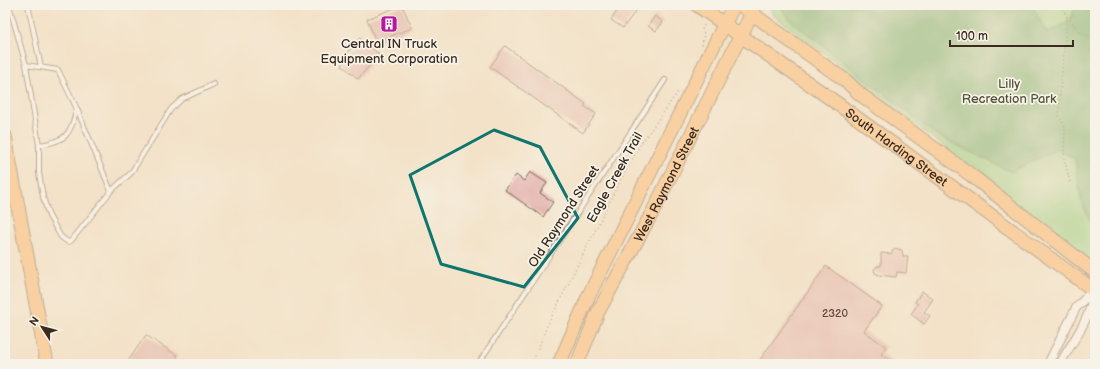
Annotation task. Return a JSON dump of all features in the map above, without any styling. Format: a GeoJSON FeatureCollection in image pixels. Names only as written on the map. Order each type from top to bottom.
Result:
{"type":"FeatureCollection","features":[{"type":"Feature","properties":{"kind":"main road","name":"South Harding Street"},"geometry":{"type":"LineString","coordinates":[[697,5],[887,139],[1094,290]]}},
{"type":"Feature","properties":{"kind":"main road","name":"West Raymond Street"},"geometry":{"type":"LineString","coordinates":[[559,364],[593,288],[734,5]]}},
{"type":"Feature","properties":{"kind":"main road","name":"South Harding Street"},"geometry":{"type":"LineString","coordinates":[[740,5],[754,9],[846,81],[861,95],[971,175],[1095,272]]}},
{"type":"Feature","properties":{"kind":"main road","name":"West Raymond Street"},"geometry":{"type":"LineString","coordinates":[[576,364],[598,312],[653,212],[754,9]]}},
{"type":"Feature","properties":{"kind":"main road"},"geometry":{"type":"LineString","coordinates":[[887,139],[901,124]]}},
{"type":"Feature","properties":{"kind":"main road"},"geometry":{"type":"LineString","coordinates":[[5,136],[47,364]]}},
{"type":"Feature","properties":{"kind":"street"},"geometry":{"type":"LineString","coordinates":[[1048,364],[1076,308],[1094,290]]}},
{"type":"Feature","properties":{"kind":"street"},"geometry":{"type":"LineString","coordinates":[[1060,364],[1089,312],[1093,300],[1094,290]]}},
{"type":"Feature","properties":{"kind":"lane"},"geometry":{"type":"LineString","coordinates":[[9,5],[26,65],[39,145],[39,173],[43,197],[49,216],[64,240],[71,241],[111,191],[131,173],[171,109],[182,99],[214,84]]}},
{"type":"Feature","properties":{"kind":"lane"},"geometry":{"type":"LineString","coordinates":[[28,5],[41,68]]}},
{"type":"Feature","properties":{"kind":"lane"},"geometry":{"type":"LineString","coordinates":[[26,65],[58,70],[111,191]]}},
{"type":"Feature","properties":{"kind":"lane","name":"Old Raymond Street"},"geometry":{"type":"LineString","coordinates":[[478,364],[665,80]]}},
{"type":"Feature","properties":{"kind":"lane"},"geometry":{"type":"LineString","coordinates":[[39,145],[57,143],[70,132],[76,109]]}},
{"type":"Feature","properties":{"kind":"path"},"geometry":{"type":"LineString","coordinates":[[1061,5],[1067,16],[1082,34],[1095,37]]}},
{"type":"Feature","properties":{"kind":"path"},"geometry":{"type":"LineString","coordinates":[[701,47],[704,34],[702,28],[711,15]]}},
{"type":"Feature","properties":{"kind":"path"},"geometry":{"type":"LineString","coordinates":[[1067,16],[1059,116],[1065,127],[1064,158],[1070,183]]}},
{"type":"Feature","properties":{"kind":"path","name":"Eagle Creek Trail"},"geometry":{"type":"LineString","coordinates":[[532,364],[546,326],[621,179],[642,142],[681,88]]}},
{"type":"Feature","properties":{"kind":"highlighted area"},"geometry":{"type":"Polygon","coordinates":[[[494,130],[540,147],[578,218],[524,287],[441,264],[410,175],[494,130]]]}},
{"type":"Feature","properties":{"kind":"green space","name":"Lilly Recreation Park"},"geometry":{"type":"Polygon","coordinates":[[[770,5],[1095,5],[1095,266],[854,76],[772,14],[770,5]]]}},
{"type":"Feature","properties":{"kind":"green space","name":"Lilly Recreation Park"},"geometry":{"type":"Polygon","coordinates":[[[779,5],[1032,5],[1047,33],[1070,21],[1076,5],[1095,5],[1095,231],[1081,200],[1075,159],[1058,149],[1011,172],[938,136],[791,21],[779,5]]]}},
{"type":"Feature","properties":{"kind":"building","name":"Central IN Truck Equipment Corporation"},"geometry":{"type":"Polygon","coordinates":[[[402,5],[412,28],[376,42],[367,19],[402,5]]]}},
{"type":"Feature","properties":{"kind":"building"},"geometry":{"type":"Polygon","coordinates":[[[621,5],[631,5],[637,9],[623,28],[611,20],[621,5]]]}},
{"type":"Feature","properties":{"kind":"building"},"geometry":{"type":"Polygon","coordinates":[[[655,16],[663,22],[656,31],[648,26],[655,16]]]}},
{"type":"Feature","properties":{"kind":"building"},"geometry":{"type":"Polygon","coordinates":[[[360,38],[379,54],[358,79],[342,65],[345,62],[342,60],[360,38]]]}},
{"type":"Feature","properties":{"kind":"building"},"geometry":{"type":"Polygon","coordinates":[[[505,46],[586,104],[584,106],[596,114],[583,133],[490,67],[505,46]]]}},
{"type":"Feature","properties":{"kind":"building"},"geometry":{"type":"Polygon","coordinates":[[[530,172],[547,183],[540,193],[553,202],[543,217],[505,190],[516,175],[524,181],[530,172]]]}},
{"type":"Feature","properties":{"kind":"building"},"geometry":{"type":"Polygon","coordinates":[[[893,250],[902,250],[903,256],[908,256],[906,273],[897,272],[896,277],[879,275],[875,273],[874,270],[877,266],[881,266],[881,253],[891,254],[893,250]]]}},
{"type":"Feature","properties":{"kind":"building"},"geometry":{"type":"Polygon","coordinates":[[[826,266],[882,306],[864,331],[886,347],[881,354],[896,364],[757,364],[826,266]]]}},
{"type":"Feature","properties":{"kind":"building"},"geometry":{"type":"Polygon","coordinates":[[[922,291],[933,299],[924,312],[930,316],[924,324],[911,314],[918,304],[915,302],[922,291]]]}},
{"type":"Feature","properties":{"kind":"building"},"geometry":{"type":"Polygon","coordinates":[[[146,335],[178,356],[172,364],[126,364],[146,335]]]}},
{"type":"Feature","properties":{"kind":"place","name":"Central IN Truck Equipment Corporation"},"geometry":{"type":"Point","coordinates":[389,24]}}]}
